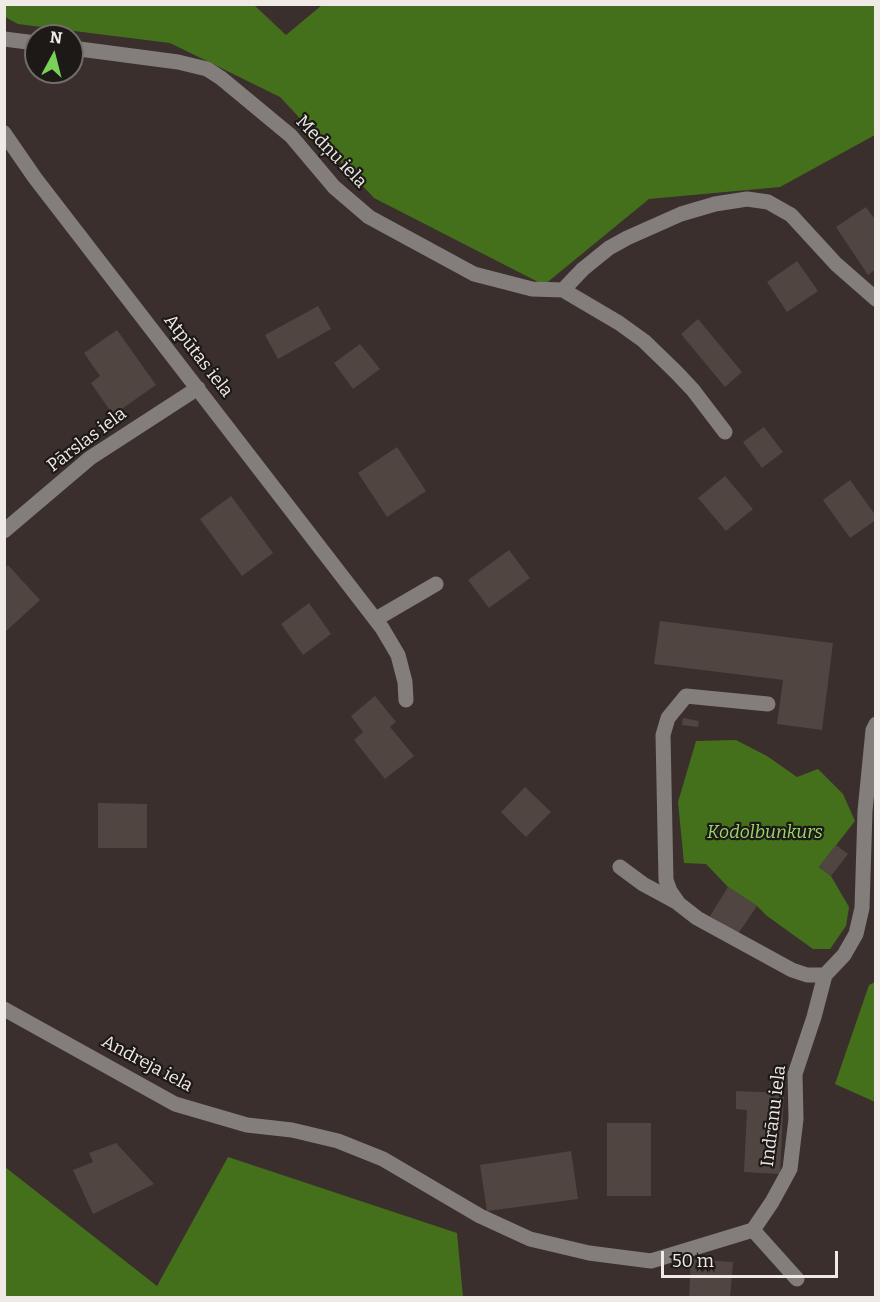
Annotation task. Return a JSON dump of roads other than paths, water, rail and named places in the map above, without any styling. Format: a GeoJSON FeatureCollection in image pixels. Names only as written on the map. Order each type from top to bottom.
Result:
{"type":"FeatureCollection","features":[{"type":"Feature","properties":{"kind":"street"},"geometry":{"type":"LineString","coordinates":[[4,39],[24,42]]}},
{"type":"Feature","properties":{"kind":"street","name":"Medņu iela"},"geometry":{"type":"LineString","coordinates":[[84,50],[178,62],[207,69],[291,136],[334,187],[369,217],[474,274],[532,289],[563,290],[619,323],[644,341],[693,390],[724,432]]}},
{"type":"Feature","properties":{"kind":"street","name":"Atpūtas iela"},"geometry":{"type":"LineString","coordinates":[[4,134],[35,178],[376,619],[398,656],[405,682],[406,700]]}},
{"type":"Feature","properties":{"kind":"street"},"geometry":{"type":"LineString","coordinates":[[563,290],[583,269],[609,248],[627,238],[681,214],[715,204],[747,199],[768,202],[791,215],[836,264],[876,299]]}},
{"type":"Feature","properties":{"kind":"street","name":"Pārslas iela"},"geometry":{"type":"LineString","coordinates":[[4,531],[90,458],[198,388]]}},
{"type":"Feature","properties":{"kind":"street"},"geometry":{"type":"LineString","coordinates":[[376,619],[435,584]]}},
{"type":"Feature","properties":{"kind":"street"},"geometry":{"type":"LineString","coordinates":[[679,904],[666,880],[663,735],[668,718],[687,696],[768,704]]}},
{"type":"Feature","properties":{"kind":"street","name":"Indrānu iela"},"geometry":{"type":"LineString","coordinates":[[753,1230],[790,1169],[796,1119],[795,1074],[825,975],[844,955],[856,934],[862,908],[865,811],[873,730],[876,724]]}},
{"type":"Feature","properties":{"kind":"street"},"geometry":{"type":"LineString","coordinates":[[620,867],[697,918],[792,970],[807,975],[825,975]]}},
{"type":"Feature","properties":{"kind":"street","name":"Andreja iela"},"geometry":{"type":"LineString","coordinates":[[4,1009],[175,1104],[247,1125],[292,1130],[338,1141],[383,1159],[480,1216],[530,1239],[589,1253],[651,1261],[753,1230]]}},
{"type":"Feature","properties":{"kind":"street"},"geometry":{"type":"LineString","coordinates":[[753,1230],[797,1279]]}},
{"type":"Feature","properties":{"kind":"park label","name":"Kodolbunkurs"},"geometry":{"type":"Point","coordinates":[765,833]}}]}
